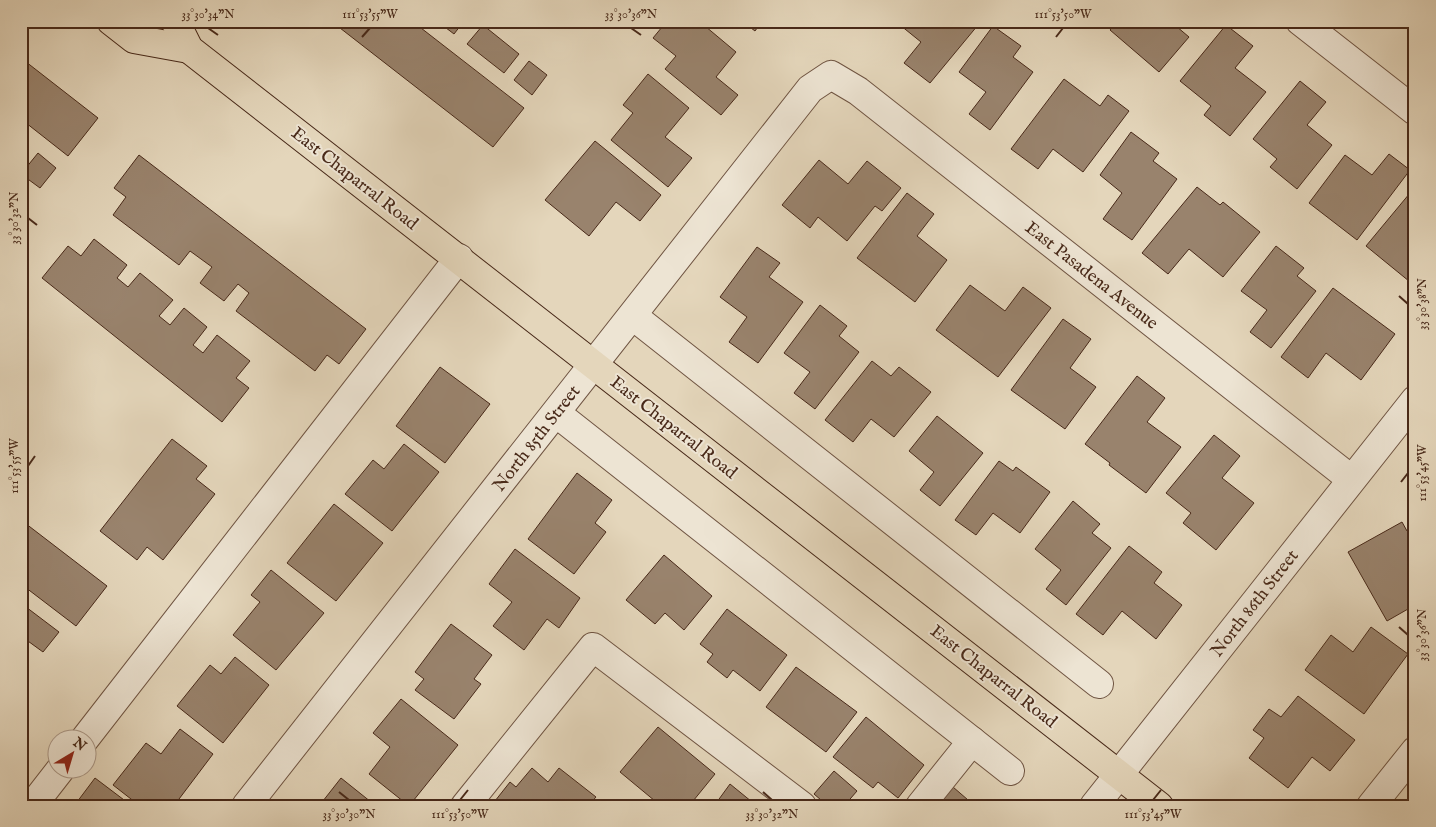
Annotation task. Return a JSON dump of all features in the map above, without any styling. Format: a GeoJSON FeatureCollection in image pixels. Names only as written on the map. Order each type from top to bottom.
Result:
{"type":"FeatureCollection","features":[{"type":"Feature","properties":{"kind":"main road","name":"East Chaparral Road"},"geometry":{"type":"LineString","coordinates":[[111,21],[134,39],[189,49]]}},
{"type":"Feature","properties":{"kind":"main road","name":"East Chaparral Road"},"geometry":{"type":"LineString","coordinates":[[175,21],[189,49],[1159,806]]}},
{"type":"Feature","properties":{"kind":"street"},"geometry":{"type":"LineString","coordinates":[[1300,21],[1415,111]]}},
{"type":"Feature","properties":{"kind":"street","name":"North 85th Street"},"geometry":{"type":"LineString","coordinates":[[246,806],[810,89],[831,76]]}},
{"type":"Feature","properties":{"kind":"street","name":"East Pasadena Avenue"},"geometry":{"type":"LineString","coordinates":[[831,76],[858,90],[1351,479]]}},
{"type":"Feature","properties":{"kind":"street"},"geometry":{"type":"LineString","coordinates":[[92,730],[459,258]]}},
{"type":"Feature","properties":{"kind":"street"},"geometry":{"type":"LineString","coordinates":[[633,316],[1099,684]]}},
{"type":"Feature","properties":{"kind":"street","name":"North 86th Street"},"geometry":{"type":"LineString","coordinates":[[1094,806],[1415,400]]}},
{"type":"Feature","properties":{"kind":"street"},"geometry":{"type":"LineString","coordinates":[[556,413],[1010,771]]}},
{"type":"Feature","properties":{"kind":"street"},"geometry":{"type":"LineString","coordinates":[[465,806],[593,647],[802,806]]}},
{"type":"Feature","properties":{"kind":"street"},"geometry":{"type":"LineString","coordinates":[[920,806],[972,741]]}},
{"type":"Feature","properties":{"kind":"street"},"geometry":{"type":"LineString","coordinates":[[1371,806],[1415,751]]}},
{"type":"Feature","properties":{"kind":"street"},"geometry":{"type":"LineString","coordinates":[[32,806],[52,780]]}},
{"type":"Feature","properties":{"kind":"building"},"geometry":{"type":"Polygon","coordinates":[[[331,21],[412,21],[524,108],[493,147],[331,21]]]}},
{"type":"Feature","properties":{"kind":"building"},"geometry":{"type":"Polygon","coordinates":[[[437,21],[464,21],[454,34],[437,21]]]}},
{"type":"Feature","properties":{"kind":"building"},"geometry":{"type":"Polygon","coordinates":[[[667,21],[699,21],[736,52],[716,77],[738,95],[721,115],[665,69],[676,56],[653,38],[667,21]]]}},
{"type":"Feature","properties":{"kind":"building"},"geometry":{"type":"Polygon","coordinates":[[[742,21],[762,21],[755,31],[742,21]]]}},
{"type":"Feature","properties":{"kind":"building"},"geometry":{"type":"Polygon","coordinates":[[[895,21],[974,21],[978,25],[930,83],[904,63],[921,42],[895,21]]]}},
{"type":"Feature","properties":{"kind":"building"},"geometry":{"type":"Polygon","coordinates":[[[1118,21],[1170,21],[1189,37],[1159,72],[1110,30],[1118,21]]]}},
{"type":"Feature","properties":{"kind":"building"},"geometry":{"type":"Polygon","coordinates":[[[483,25],[519,54],[504,73],[467,44],[483,25]]]}},
{"type":"Feature","properties":{"kind":"building"},"geometry":{"type":"Polygon","coordinates":[[[1226,25],[1253,46],[1235,68],[1266,92],[1230,136],[1204,115],[1211,106],[1180,81],[1226,25]]]}},
{"type":"Feature","properties":{"kind":"building"},"geometry":{"type":"Polygon","coordinates":[[[993,26],[1021,46],[1013,57],[1033,72],[990,130],[969,114],[986,92],[959,72],[993,26]]]}},
{"type":"Feature","properties":{"kind":"building"},"geometry":{"type":"Polygon","coordinates":[[[21,58],[98,118],[68,156],[21,119],[21,58]]]}},
{"type":"Feature","properties":{"kind":"building"},"geometry":{"type":"Polygon","coordinates":[[[529,61],[547,75],[532,95],[514,80],[529,61]]]}},
{"type":"Feature","properties":{"kind":"building"},"geometry":{"type":"Polygon","coordinates":[[[648,74],[689,108],[665,137],[692,158],[668,187],[611,140],[633,113],[623,105],[648,74]]]}},
{"type":"Feature","properties":{"kind":"building"},"geometry":{"type":"Polygon","coordinates":[[[1064,79],[1100,106],[1108,95],[1129,111],[1083,172],[1053,149],[1038,169],[1011,149],[1064,79]]]}},
{"type":"Feature","properties":{"kind":"building"},"geometry":{"type":"Polygon","coordinates":[[[1300,81],[1326,102],[1307,125],[1332,145],[1297,189],[1270,167],[1277,159],[1253,139],[1300,81]]]}},
{"type":"Feature","properties":{"kind":"building"},"geometry":{"type":"Polygon","coordinates":[[[1131,132],[1159,153],[1153,161],[1177,179],[1132,240],[1103,219],[1122,193],[1100,175],[1131,132]]]}},
{"type":"Feature","properties":{"kind":"building"},"geometry":{"type":"Polygon","coordinates":[[[595,141],[661,195],[640,221],[616,202],[589,236],[545,200],[595,141]]]}},
{"type":"Feature","properties":{"kind":"building"},"geometry":{"type":"Polygon","coordinates":[[[38,153],[56,168],[40,188],[21,174],[38,153]]]}},
{"type":"Feature","properties":{"kind":"building"},"geometry":{"type":"Polygon","coordinates":[[[1389,154],[1410,170],[1357,240],[1309,203],[1345,155],[1372,175],[1389,154]]]}},
{"type":"Feature","properties":{"kind":"building"},"geometry":{"type":"Polygon","coordinates":[[[139,155],[366,329],[339,364],[327,355],[315,371],[236,311],[249,293],[238,284],[224,301],[200,283],[212,267],[190,251],[179,265],[113,215],[126,197],[114,188],[139,155]]]}},
{"type":"Feature","properties":{"kind":"building"},"geometry":{"type":"Polygon","coordinates":[[[819,160],[848,184],[867,161],[901,188],[882,211],[875,206],[847,241],[818,217],[810,228],[782,205],[819,160]]]}},
{"type":"Feature","properties":{"kind":"building"},"geometry":{"type":"Polygon","coordinates":[[[1197,187],[1220,205],[1223,202],[1260,232],[1223,277],[1189,249],[1168,274],[1142,253],[1197,187]]]}},
{"type":"Feature","properties":{"kind":"building"},"geometry":{"type":"Polygon","coordinates":[[[1415,187],[1415,286],[1366,246],[1415,187]]]}},
{"type":"Feature","properties":{"kind":"building"},"geometry":{"type":"Polygon","coordinates":[[[907,193],[934,214],[917,236],[947,260],[915,302],[857,258],[907,193]]]}},
{"type":"Feature","properties":{"kind":"building"},"geometry":{"type":"Polygon","coordinates":[[[94,239],[127,265],[117,278],[128,287],[140,273],[173,300],[159,316],[170,325],[184,308],[207,327],[193,345],[203,353],[217,335],[250,361],[236,378],[249,388],[222,422],[42,278],[68,246],[81,256],[94,239]]]}},
{"type":"Feature","properties":{"kind":"building"},"geometry":{"type":"Polygon","coordinates":[[[1276,246],[1304,268],[1297,276],[1316,291],[1271,348],[1250,332],[1267,310],[1241,291],[1276,246]]]}},
{"type":"Feature","properties":{"kind":"building"},"geometry":{"type":"Polygon","coordinates":[[[757,247],[780,263],[769,277],[803,302],[758,363],[729,342],[747,317],[720,297],[757,247]]]}},
{"type":"Feature","properties":{"kind":"building"},"geometry":{"type":"Polygon","coordinates":[[[970,285],[1005,311],[1023,287],[1051,308],[998,377],[936,330],[970,285]]]}},
{"type":"Feature","properties":{"kind":"building"},"geometry":{"type":"Polygon","coordinates":[[[1333,288],[1395,334],[1361,380],[1326,353],[1308,378],[1281,357],[1333,288]]]}},
{"type":"Feature","properties":{"kind":"building"},"geometry":{"type":"Polygon","coordinates":[[[820,305],[847,326],[839,336],[859,352],[815,409],[794,393],[810,372],[784,353],[820,305]]]}},
{"type":"Feature","properties":{"kind":"building"},"geometry":{"type":"Polygon","coordinates":[[[1063,319],[1091,339],[1070,368],[1096,387],[1065,429],[1011,390],[1063,319]]]}},
{"type":"Feature","properties":{"kind":"building"},"geometry":{"type":"Polygon","coordinates":[[[872,361],[891,376],[899,367],[931,392],[894,437],[871,419],[853,442],[825,420],[872,361]]]}},
{"type":"Feature","properties":{"kind":"building"},"geometry":{"type":"Polygon","coordinates":[[[440,367],[490,404],[445,463],[396,426],[440,367]]]}},
{"type":"Feature","properties":{"kind":"building"},"geometry":{"type":"Polygon","coordinates":[[[1137,376],[1165,398],[1147,422],[1181,447],[1146,493],[1085,444],[1137,376]]]}},
{"type":"Feature","properties":{"kind":"building"},"geometry":{"type":"Polygon","coordinates":[[[937,416],[983,453],[940,506],[920,490],[934,472],[909,451],[937,416]]]}},
{"type":"Feature","properties":{"kind":"building"},"geometry":{"type":"Polygon","coordinates":[[[1214,435],[1240,456],[1222,478],[1254,503],[1216,550],[1183,523],[1191,513],[1166,493],[1214,435]]]}},
{"type":"Feature","properties":{"kind":"building"},"geometry":{"type":"Polygon","coordinates":[[[172,439],[207,466],[196,479],[215,494],[163,560],[147,547],[137,560],[100,531],[172,439]]]}},
{"type":"Feature","properties":{"kind":"building"},"geometry":{"type":"Polygon","coordinates":[[[404,444],[439,472],[392,531],[345,494],[373,460],[384,469],[404,444]]]}},
{"type":"Feature","properties":{"kind":"building"},"geometry":{"type":"Polygon","coordinates":[[[999,461],[1013,471],[1016,467],[1050,492],[1020,533],[993,513],[976,535],[955,520],[999,461]]]}},
{"type":"Feature","properties":{"kind":"building"},"geometry":{"type":"Polygon","coordinates":[[[577,473],[612,500],[595,523],[606,532],[574,574],[528,539],[577,473]]]}},
{"type":"Feature","properties":{"kind":"building"},"geometry":{"type":"Polygon","coordinates":[[[1073,501],[1100,524],[1092,533],[1111,548],[1066,605],[1046,589],[1061,570],[1035,549],[1073,501]]]}},
{"type":"Feature","properties":{"kind":"building"},"geometry":{"type":"Polygon","coordinates":[[[334,504],[383,543],[336,601],[287,563],[334,504]]]}},
{"type":"Feature","properties":{"kind":"building"},"geometry":{"type":"Polygon","coordinates":[[[21,520],[107,586],[76,626],[21,584],[21,520]]]}},
{"type":"Feature","properties":{"kind":"building"},"geometry":{"type":"Polygon","coordinates":[[[1402,522],[1407,531],[1415,527],[1415,605],[1387,621],[1348,552],[1402,522]]]}},
{"type":"Feature","properties":{"kind":"building"},"geometry":{"type":"Polygon","coordinates":[[[1129,546],[1162,572],[1154,583],[1182,605],[1156,639],[1122,611],[1103,635],[1076,614],[1129,546]]]}},
{"type":"Feature","properties":{"kind":"building"},"geometry":{"type":"Polygon","coordinates":[[[515,549],[580,598],[559,628],[547,619],[524,650],[493,626],[512,602],[489,584],[515,549]]]}},
{"type":"Feature","properties":{"kind":"building"},"geometry":{"type":"Polygon","coordinates":[[[664,555],[712,596],[684,630],[665,613],[655,624],[626,600],[664,555]]]}},
{"type":"Feature","properties":{"kind":"building"},"geometry":{"type":"Polygon","coordinates":[[[271,570],[324,613],[276,670],[233,635],[260,602],[251,595],[271,570]]]}},
{"type":"Feature","properties":{"kind":"building"},"geometry":{"type":"Polygon","coordinates":[[[22,604],[59,632],[43,652],[21,636],[22,604]]]}},
{"type":"Feature","properties":{"kind":"building"},"geometry":{"type":"Polygon","coordinates":[[[727,609],[787,655],[760,691],[733,670],[727,678],[707,662],[713,654],[700,644],[727,609]]]}},
{"type":"Feature","properties":{"kind":"building"},"geometry":{"type":"Polygon","coordinates":[[[451,624],[492,655],[474,679],[481,684],[454,719],[415,690],[424,679],[415,672],[451,624]]]}},
{"type":"Feature","properties":{"kind":"building"},"geometry":{"type":"Polygon","coordinates":[[[1371,627],[1408,654],[1364,714],[1305,670],[1331,635],[1353,652],[1371,627]]]}},
{"type":"Feature","properties":{"kind":"building"},"geometry":{"type":"Polygon","coordinates":[[[235,657],[269,685],[223,743],[177,706],[210,665],[221,674],[235,657]]]}},
{"type":"Feature","properties":{"kind":"building"},"geometry":{"type":"Polygon","coordinates":[[[796,667],[857,712],[826,752],[766,707],[796,667]]]}},
{"type":"Feature","properties":{"kind":"building"},"geometry":{"type":"Polygon","coordinates":[[[1298,696],[1355,740],[1330,771],[1312,757],[1288,788],[1249,758],[1264,738],[1253,730],[1269,709],[1281,717],[1298,696]]]}},
{"type":"Feature","properties":{"kind":"building"},"geometry":{"type":"Polygon","coordinates":[[[401,699],[458,745],[409,806],[369,774],[390,747],[373,733],[401,699]]]}},
{"type":"Feature","properties":{"kind":"building"},"geometry":{"type":"Polygon","coordinates":[[[866,717],[924,765],[898,798],[878,782],[873,788],[833,757],[866,717]]]}},
{"type":"Feature","properties":{"kind":"building"},"geometry":{"type":"Polygon","coordinates":[[[658,727],[715,774],[689,806],[661,806],[620,772],[658,727]]]}},
{"type":"Feature","properties":{"kind":"building"},"geometry":{"type":"Polygon","coordinates":[[[180,729],[213,754],[176,803],[172,800],[167,806],[140,806],[113,785],[146,743],[161,754],[180,729]]]}},
{"type":"Feature","properties":{"kind":"building"},"geometry":{"type":"Polygon","coordinates":[[[532,768],[548,782],[559,768],[596,797],[588,806],[491,806],[510,782],[516,787],[532,768]]]}},
{"type":"Feature","properties":{"kind":"building"},"geometry":{"type":"Polygon","coordinates":[[[834,771],[857,791],[844,806],[828,806],[814,794],[834,771]]]}},
{"type":"Feature","properties":{"kind":"building"},"geometry":{"type":"Polygon","coordinates":[[[341,778],[376,806],[319,806],[341,778]]]}},
{"type":"Feature","properties":{"kind":"building"},"geometry":{"type":"Polygon","coordinates":[[[94,780],[98,780],[132,806],[74,806],[94,780]]]}},
{"type":"Feature","properties":{"kind":"building"},"geometry":{"type":"Polygon","coordinates":[[[730,784],[757,806],[714,806],[730,784]]]}},
{"type":"Feature","properties":{"kind":"building"},"geometry":{"type":"Polygon","coordinates":[[[953,787],[975,806],[936,806],[953,787]]]}}]}
